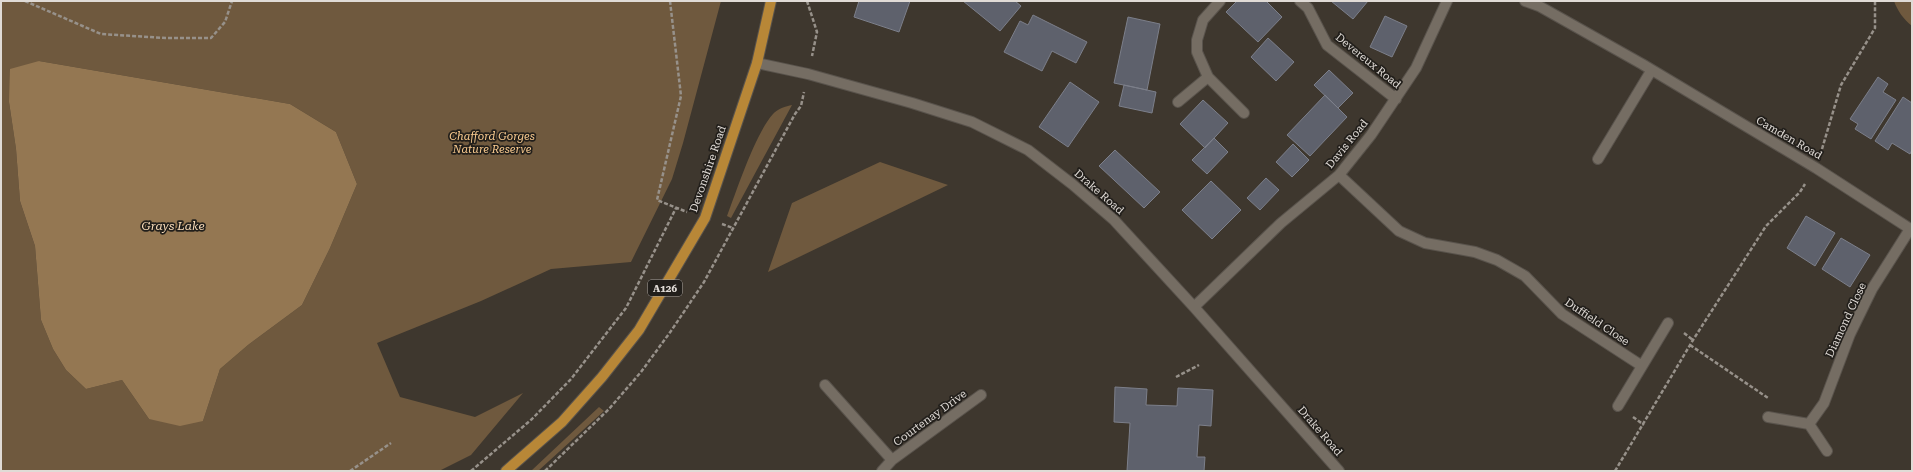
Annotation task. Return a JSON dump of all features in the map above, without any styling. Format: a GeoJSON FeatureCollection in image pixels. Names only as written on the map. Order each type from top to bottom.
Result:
{"type":"FeatureCollection","features":[{"type":"Feature","properties":{"kind":"main road","name":"Devonshire Road"},"geometry":{"type":"LineString","coordinates":[[506,471],[562,422],[602,377],[639,330],[705,218],[757,62],[771,1]]}},
{"type":"Feature","properties":{"kind":"street"},"geometry":{"type":"LineString","coordinates":[[1220,1],[1203,20],[1197,40],[1197,52],[1208,77],[1244,113]]}},
{"type":"Feature","properties":{"kind":"street","name":"Devereux Road"},"geometry":{"type":"LineString","coordinates":[[1300,1],[1308,8],[1327,45],[1396,99]]}},
{"type":"Feature","properties":{"kind":"street","name":"Davis Road"},"geometry":{"type":"LineString","coordinates":[[1194,307],[1281,223],[1339,175],[1371,135],[1416,68],[1447,1]]}},
{"type":"Feature","properties":{"kind":"street","name":"Camden Road"},"geometry":{"type":"LineString","coordinates":[[1525,1],[1539,6],[1642,64],[1651,71],[1816,168],[1911,229]]}},
{"type":"Feature","properties":{"kind":"street","name":"Drake Road"},"geometry":{"type":"LineString","coordinates":[[757,62],[808,74],[912,103],[972,122],[1028,150],[1072,184],[1114,220],[1194,307],[1339,471]]}},
{"type":"Feature","properties":{"kind":"street"},"geometry":{"type":"LineString","coordinates":[[1598,159],[1651,71]]}},
{"type":"Feature","properties":{"kind":"street"},"geometry":{"type":"LineString","coordinates":[[1178,102],[1208,77]]}},
{"type":"Feature","properties":{"kind":"street","name":"Duffield Close"},"geometry":{"type":"LineString","coordinates":[[1339,175],[1399,231],[1424,244],[1475,252],[1525,276],[1562,314],[1642,366]]}},
{"type":"Feature","properties":{"kind":"street","name":"Diamond Close"},"geometry":{"type":"LineString","coordinates":[[1809,424],[1824,403],[1850,334],[1872,289],[1911,229]]}},
{"type":"Feature","properties":{"kind":"street"},"geometry":{"type":"LineString","coordinates":[[1618,406],[1668,323]]}},
{"type":"Feature","properties":{"kind":"street","name":"Courtenay Drive"},"geometry":{"type":"LineString","coordinates":[[825,385],[892,460]]}},
{"type":"Feature","properties":{"kind":"street","name":"Courtenay Drive"},"geometry":{"type":"LineString","coordinates":[[882,471],[892,460],[981,395]]}},
{"type":"Feature","properties":{"kind":"street"},"geometry":{"type":"LineString","coordinates":[[1768,417],[1809,424],[1827,451]]}},
{"type":"Feature","properties":{"kind":"path"},"geometry":{"type":"LineString","coordinates":[[25,1],[101,34],[166,38],[211,38],[225,22],[232,1]]}},
{"type":"Feature","properties":{"kind":"path"},"geometry":{"type":"LineString","coordinates":[[472,471],[532,419],[571,379],[626,308],[676,208],[657,200],[680,96],[670,1]]}},
{"type":"Feature","properties":{"kind":"path"},"geometry":{"type":"LineString","coordinates":[[807,1],[817,32],[808,74]]}},
{"type":"Feature","properties":{"kind":"path"},"geometry":{"type":"LineString","coordinates":[[1615,471],[1690,345],[1766,226],[1800,192],[1816,168],[1841,85],[1875,28],[1875,1]]}},
{"type":"Feature","properties":{"kind":"path"},"geometry":{"type":"LineString","coordinates":[[545,471],[609,409],[641,372],[671,331],[704,282],[795,114],[801,106]]}},
{"type":"Feature","properties":{"kind":"path"},"geometry":{"type":"LineString","coordinates":[[1690,345],[1770,399],[1768,417]]}},
{"type":"Feature","properties":{"kind":"path"},"geometry":{"type":"LineString","coordinates":[[1176,377],[1199,365]]}},
{"type":"Feature","properties":{"kind":"path"},"geometry":{"type":"LineString","coordinates":[[350,471],[392,444]]}},
{"type":"Feature","properties":{"kind":"green space","name":"Chafford Gorges Nature Reserve"},"geometry":{"type":"Polygon","coordinates":[[[1,1],[721,1],[672,179],[631,262],[551,269],[481,301],[377,343],[400,397],[475,417],[523,393],[471,455],[439,471],[1,471],[1,1]],[[39,61],[9,102],[16,149],[20,201],[35,246],[41,320],[53,349],[66,370],[86,389],[122,380],[149,419],[203,421],[220,369],[248,345],[302,305],[330,248],[357,184],[336,132],[290,104],[39,61]]]}},
{"type":"Feature","properties":{"kind":"green space"},"geometry":{"type":"Polygon","coordinates":[[[1894,1],[1912,1],[1912,26],[1901,15],[1894,1]]]}},
{"type":"Feature","properties":{"kind":"green space"},"geometry":{"type":"Polygon","coordinates":[[[792,105],[731,218],[727,216],[753,148],[766,123],[777,111],[792,105]]]}},
{"type":"Feature","properties":{"kind":"green space"},"geometry":{"type":"Polygon","coordinates":[[[880,162],[948,185],[768,272],[792,203],[880,162]]]}},
{"type":"Feature","properties":{"kind":"green space"},"geometry":{"type":"Polygon","coordinates":[[[599,407],[604,411],[538,471],[531,471],[599,407]]]}},
{"type":"Feature","properties":{"kind":"water","name":"Grays Lake"},"geometry":{"type":"Polygon","coordinates":[[[39,61],[290,104],[336,132],[357,184],[330,248],[302,305],[248,345],[220,369],[203,421],[180,426],[149,419],[122,380],[86,389],[66,370],[53,349],[41,320],[35,246],[20,201],[16,149],[9,102],[10,69],[39,61]]]}},
{"type":"Feature","properties":{"kind":"building"},"geometry":{"type":"Polygon","coordinates":[[[859,1],[910,1],[899,32],[854,17],[859,1]]]}},
{"type":"Feature","properties":{"kind":"building"},"geometry":{"type":"Polygon","coordinates":[[[963,1],[1015,1],[1021,6],[1000,31],[963,1]]]}},
{"type":"Feature","properties":{"kind":"building"},"geometry":{"type":"Polygon","coordinates":[[[1237,1],[1266,1],[1282,17],[1258,42],[1226,12],[1237,1]]]}},
{"type":"Feature","properties":{"kind":"building"},"geometry":{"type":"Polygon","coordinates":[[[1331,1],[1368,1],[1353,19],[1331,1]]]}},
{"type":"Feature","properties":{"kind":"building"},"geometry":{"type":"Polygon","coordinates":[[[1033,15],[1087,42],[1076,63],[1052,51],[1042,71],[1004,52],[1020,21],[1028,25],[1033,15]]]}},
{"type":"Feature","properties":{"kind":"building"},"geometry":{"type":"Polygon","coordinates":[[[1385,16],[1407,26],[1392,57],[1370,47],[1385,16]]]}},
{"type":"Feature","properties":{"kind":"building"},"geometry":{"type":"Polygon","coordinates":[[[1128,17],[1160,24],[1147,90],[1114,83],[1128,17]]]}},
{"type":"Feature","properties":{"kind":"building"},"geometry":{"type":"Polygon","coordinates":[[[1268,38],[1294,62],[1276,81],[1251,57],[1268,38]]]}},
{"type":"Feature","properties":{"kind":"building"},"geometry":{"type":"Polygon","coordinates":[[[1329,70],[1353,93],[1338,108],[1314,85],[1329,70]]]}},
{"type":"Feature","properties":{"kind":"building"},"geometry":{"type":"Polygon","coordinates":[[[1878,77],[1888,84],[1883,92],[1896,100],[1871,139],[1855,129],[1858,124],[1850,119],[1878,77]]]}},
{"type":"Feature","properties":{"kind":"building"},"geometry":{"type":"Polygon","coordinates":[[[1070,82],[1099,102],[1068,147],[1039,127],[1070,82]]]}},
{"type":"Feature","properties":{"kind":"building"},"geometry":{"type":"Polygon","coordinates":[[[1124,85],[1156,92],[1152,113],[1119,106],[1124,85]]]}},
{"type":"Feature","properties":{"kind":"building"},"geometry":{"type":"Polygon","coordinates":[[[1325,95],[1347,117],[1310,156],[1287,135],[1325,95]]]}},
{"type":"Feature","properties":{"kind":"building"},"geometry":{"type":"Polygon","coordinates":[[[1903,97],[1912,103],[1912,150],[1910,154],[1892,143],[1888,150],[1875,141],[1903,97]]]}},
{"type":"Feature","properties":{"kind":"building"},"geometry":{"type":"Polygon","coordinates":[[[1203,100],[1228,123],[1205,148],[1180,124],[1203,100]]]}},
{"type":"Feature","properties":{"kind":"building"},"geometry":{"type":"Polygon","coordinates":[[[1214,138],[1228,152],[1207,174],[1192,160],[1214,138]]]}},
{"type":"Feature","properties":{"kind":"building"},"geometry":{"type":"Polygon","coordinates":[[[1293,144],[1309,160],[1292,177],[1276,162],[1293,144]]]}},
{"type":"Feature","properties":{"kind":"building"},"geometry":{"type":"Polygon","coordinates":[[[1115,150],[1160,192],[1144,208],[1099,166],[1115,150]]]}},
{"type":"Feature","properties":{"kind":"building"},"geometry":{"type":"Polygon","coordinates":[[[1266,178],[1279,190],[1260,210],[1247,198],[1266,178]]]}},
{"type":"Feature","properties":{"kind":"building"},"geometry":{"type":"Polygon","coordinates":[[[1211,181],[1241,210],[1212,239],[1182,210],[1211,181]]]}},
{"type":"Feature","properties":{"kind":"building"},"geometry":{"type":"Polygon","coordinates":[[[1806,216],[1835,233],[1815,266],[1787,248],[1806,216]]]}},
{"type":"Feature","properties":{"kind":"building"},"geometry":{"type":"Polygon","coordinates":[[[1841,238],[1870,255],[1850,287],[1822,269],[1841,238]]]}},
{"type":"Feature","properties":{"kind":"building"},"geometry":{"type":"Polygon","coordinates":[[[1115,387],[1147,389],[1146,405],[1177,406],[1178,388],[1213,390],[1211,426],[1199,425],[1197,457],[1205,457],[1204,471],[1127,471],[1130,423],[1114,422],[1115,387]]]}}]}
